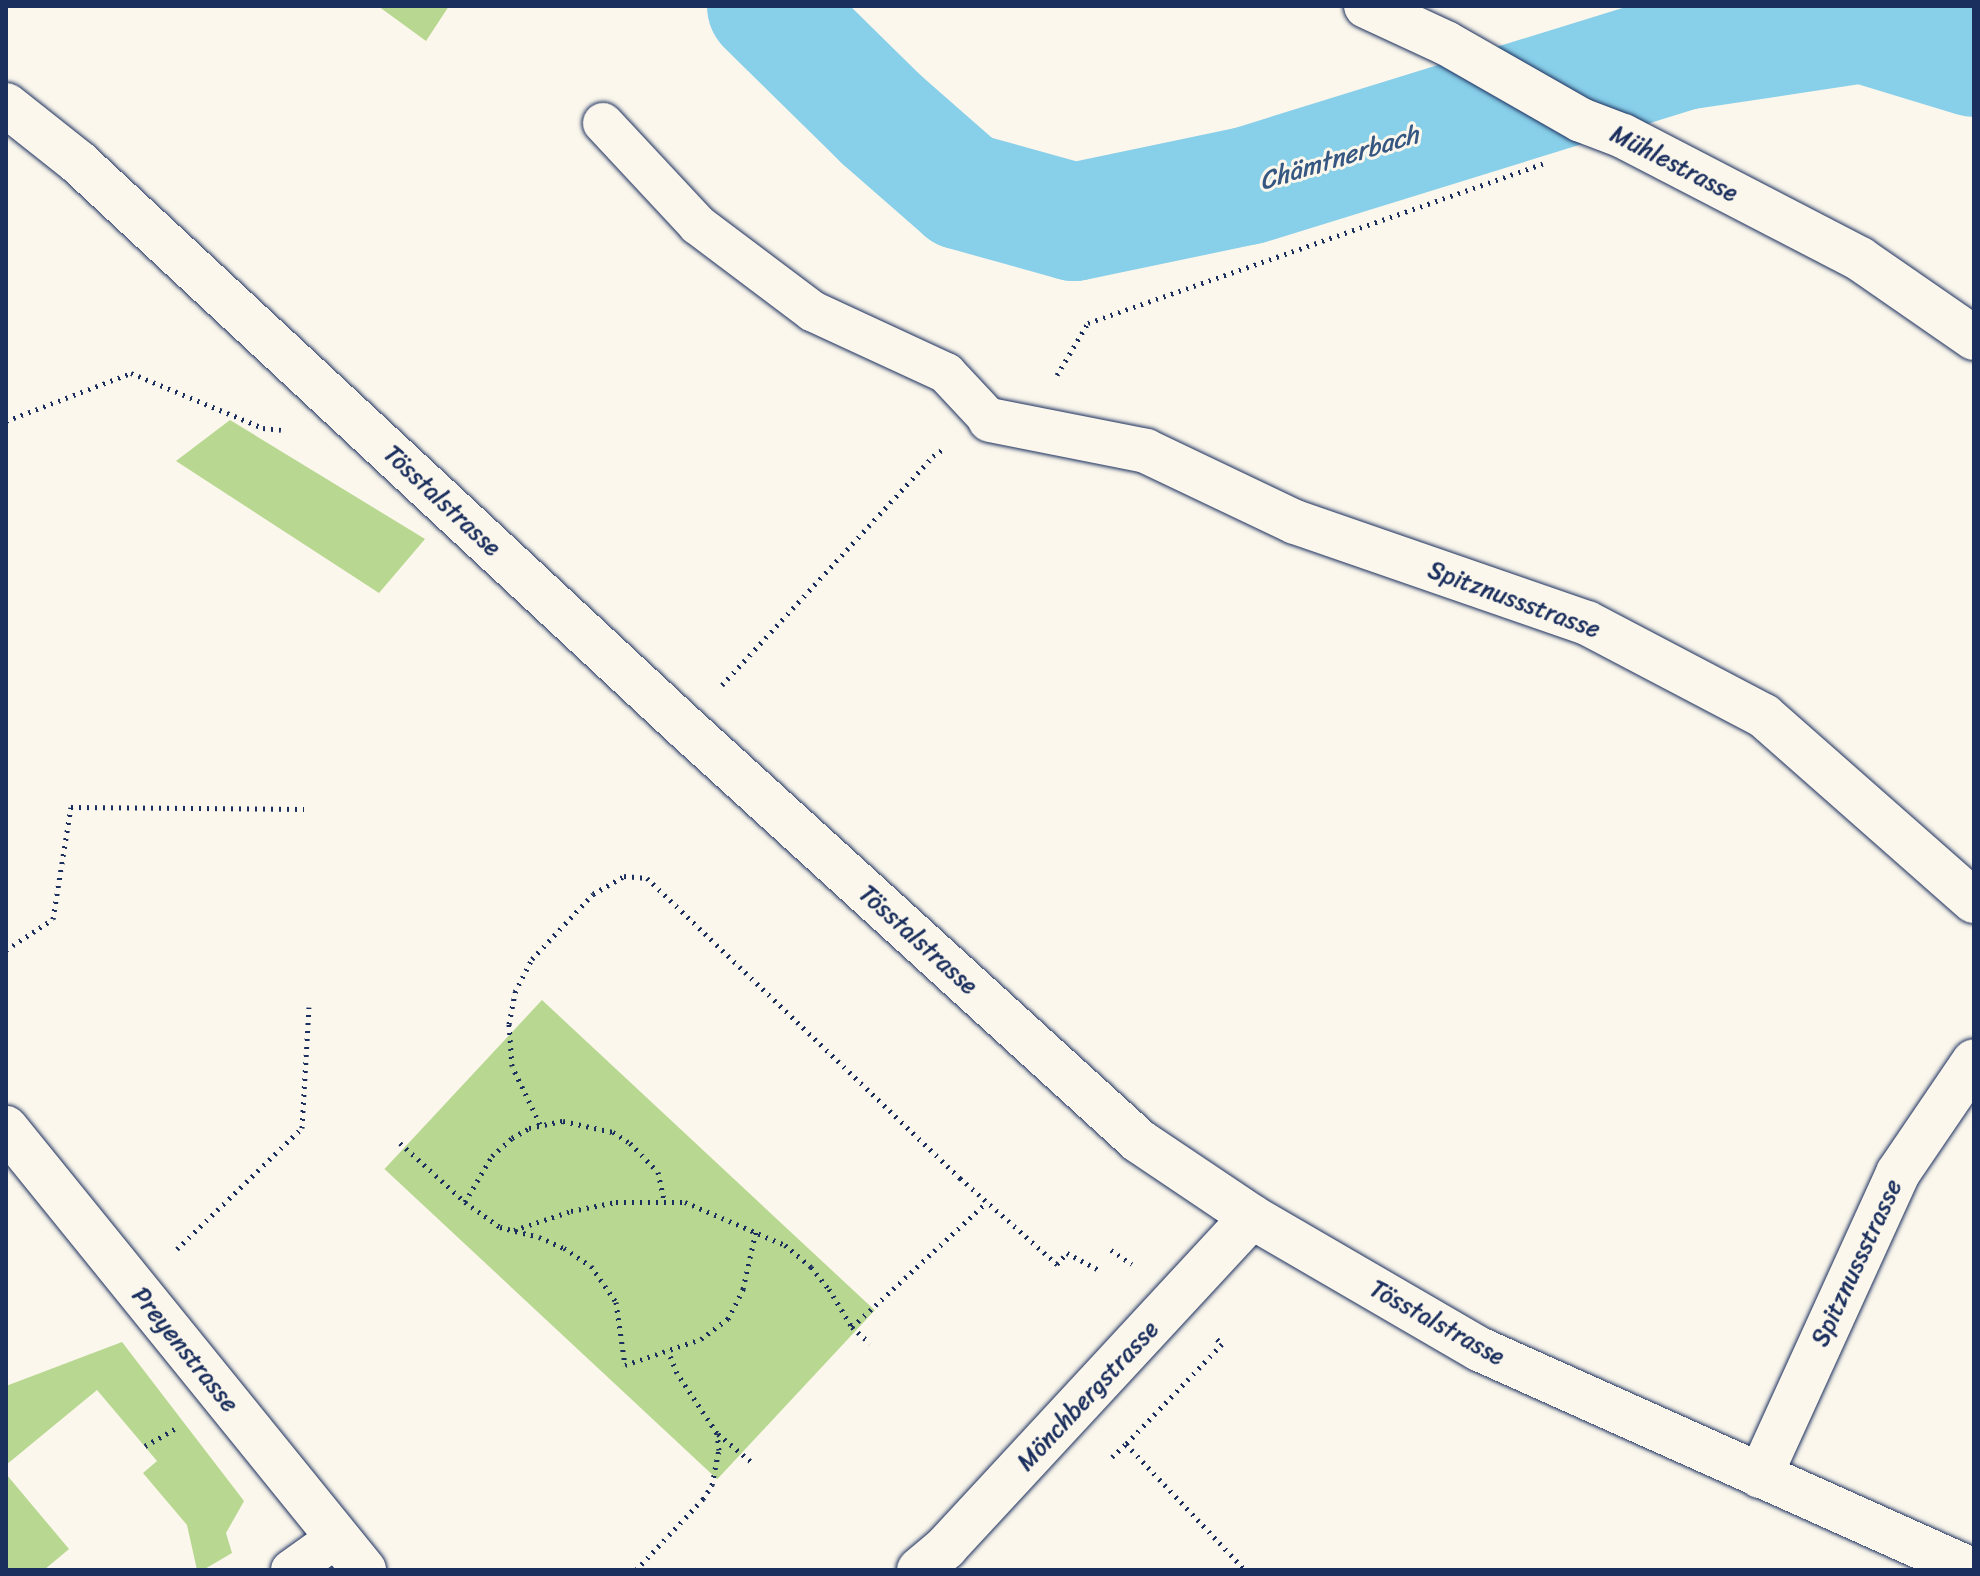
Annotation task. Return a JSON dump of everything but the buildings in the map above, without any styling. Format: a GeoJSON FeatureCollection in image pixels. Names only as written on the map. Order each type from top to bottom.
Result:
{"type":"FeatureCollection","features":[{"type":"Feature","properties":{"kind":"street","name":"Mühlestrasse"},"geometry":{"type":"LineString","coordinates":[[1366,6],[1446,43],[1581,120],[1623,136],[1860,259],[1974,338]]}},
{"type":"Feature","properties":{"kind":"street","name":"Tösstalstrasse"},"geometry":{"type":"LineString","coordinates":[[6,105],[78,162],[685,727],[1139,1141],[1252,1217],[1479,1349],[1972,1570]]}},
{"type":"Feature","properties":{"kind":"street","name":"Spitznussstrasse"},"geometry":{"type":"LineString","coordinates":[[1008,423],[1146,451],[1295,522],[1587,623],[1764,716],[1974,901]]}},
{"type":"Feature","properties":{"kind":"street","name":"Spitznussstrasse"},"geometry":{"type":"LineString","coordinates":[[1760,1476],[1898,1173],[1974,1061]]}},
{"type":"Feature","properties":{"kind":"street","name":"Preyenstrasse"},"geometry":{"type":"LineString","coordinates":[[6,1128],[350,1554]]}},
{"type":"Feature","properties":{"kind":"street","name":"Mönchbergstrasse"},"geometry":{"type":"LineString","coordinates":[[919,1570],[946,1547],[1252,1217]]}},
{"type":"Feature","properties":{"kind":"lane"},"geometry":{"type":"LineString","coordinates":[[603,123],[698,225],[812,311],[946,373],[1008,423]]}},
{"type":"Feature","properties":{"kind":"lane"},"geometry":{"type":"LineString","coordinates":[[291,1570],[350,1554]]}},
{"type":"Feature","properties":{"kind":"path"},"geometry":{"type":"LineString","coordinates":[[685,727],[933,456],[1008,423],[1088,323],[1623,136]]}},
{"type":"Feature","properties":{"kind":"path"},"geometry":{"type":"LineString","coordinates":[[6,421],[131,373],[263,428],[294,432]]}},
{"type":"Feature","properties":{"kind":"path"},"geometry":{"type":"LineString","coordinates":[[6,950],[53,919],[71,807],[304,809]]}},
{"type":"Feature","properties":{"kind":"path"},"geometry":{"type":"LineString","coordinates":[[540,1124],[512,1066],[509,1024],[515,992],[532,959],[593,894],[624,876],[647,878],[987,1202],[1057,1264],[1067,1253],[1099,1270]]}},
{"type":"Feature","properties":{"kind":"path"},"geometry":{"type":"LineString","coordinates":[[135,1288],[302,1128],[309,1007]]}},
{"type":"Feature","properties":{"kind":"path"},"geometry":{"type":"LineString","coordinates":[[465,1202],[492,1156],[512,1138],[540,1124],[563,1121],[613,1132],[653,1165],[664,1201]]}},
{"type":"Feature","properties":{"kind":"path"},"geometry":{"type":"LineString","coordinates":[[400,1143],[465,1202],[500,1227],[564,1248],[591,1266],[616,1302],[625,1365],[701,1339],[728,1319],[743,1289],[756,1231]]}},
{"type":"Feature","properties":{"kind":"path"},"geometry":{"type":"LineString","coordinates":[[512,1230],[616,1202],[685,1202],[785,1245],[811,1267],[829,1289],[852,1327],[870,1343]]}},
{"type":"Feature","properties":{"kind":"path"},"geometry":{"type":"LineString","coordinates":[[852,1327],[987,1202]]}},
{"type":"Feature","properties":{"kind":"path"},"geometry":{"type":"LineString","coordinates":[[1179,1298],[1222,1344],[1126,1444],[1245,1570]]}},
{"type":"Feature","properties":{"kind":"path"},"geometry":{"type":"LineString","coordinates":[[668,1351],[677,1373],[717,1433],[754,1464]]}},
{"type":"Feature","properties":{"kind":"path"},"geometry":{"type":"LineString","coordinates":[[145,1446],[177,1428]]}},
{"type":"Feature","properties":{"kind":"path"},"geometry":{"type":"LineString","coordinates":[[636,1570],[703,1499],[712,1485],[719,1450],[717,1433]]}},
{"type":"Feature","properties":{"kind":"green space"},"geometry":{"type":"Polygon","coordinates":[[[378,6],[449,6],[426,41],[378,6]]]}},
{"type":"Feature","properties":{"kind":"green space"},"geometry":{"type":"Polygon","coordinates":[[[1853,6],[1974,6],[1974,58],[1863,24],[1853,6]]]}},
{"type":"Feature","properties":{"kind":"green space"},"geometry":{"type":"Polygon","coordinates":[[[230,420],[425,539],[379,593],[176,461],[230,420]]]}},
{"type":"Feature","properties":{"kind":"green space"},"geometry":{"type":"Polygon","coordinates":[[[542,1000],[875,1310],[717,1479],[384,1169],[542,1000]]]}},
{"type":"Feature","properties":{"kind":"green space"},"geometry":{"type":"Polygon","coordinates":[[[122,1342],[244,1501],[226,1533],[232,1553],[203,1570],[197,1570],[187,1525],[143,1473],[157,1461],[97,1390],[6,1465],[6,1386],[122,1342]]]}},
{"type":"Feature","properties":{"kind":"green space"},"geometry":{"type":"Polygon","coordinates":[[[6,1474],[69,1549],[44,1570],[6,1570],[6,1474]]]}},
{"type":"Feature","properties":{"kind":"waterway","name":"Chämtnerbach"},"geometry":{"type":"LineString","coordinates":[[766,6],[882,120],[963,191],[1074,222],[1247,186],[1684,51],[1863,24],[1974,58]]}}]}
